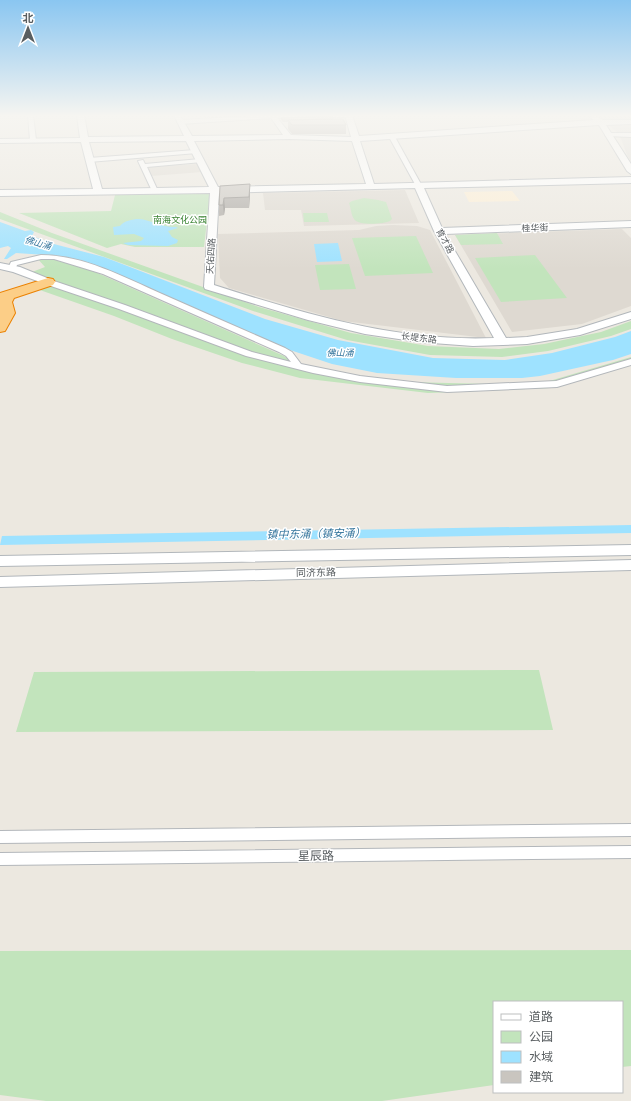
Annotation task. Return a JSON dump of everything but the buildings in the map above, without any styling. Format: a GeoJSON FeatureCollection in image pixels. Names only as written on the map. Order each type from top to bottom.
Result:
{"type":"FeatureCollection","features":[{"type":"Feature","properties":{"kind":"highway"},"geometry":{"type":"LineString","coordinates":[[0,328],[8,313],[4,297],[48,282]]}},
{"type":"Feature","properties":{"kind":"street"},"geometry":{"type":"LineString","coordinates":[[92,166],[98,192]]}},
{"type":"Feature","properties":{"kind":"street"},"geometry":{"type":"LineString","coordinates":[[144,166],[155,191]]}},
{"type":"Feature","properties":{"kind":"street"},"geometry":{"type":"LineString","coordinates":[[202,166],[215,190]]}},
{"type":"Feature","properties":{"kind":"street"},"geometry":{"type":"LineString","coordinates":[[365,166],[372,187]]}},
{"type":"Feature","properties":{"kind":"street","name":"育才路"},"geometry":{"type":"LineString","coordinates":[[408,166],[419,186],[439,231],[502,342]]}},
{"type":"Feature","properties":{"kind":"street"},"geometry":{"type":"LineString","coordinates":[[0,193],[372,187],[631,180]]}},
{"type":"Feature","properties":{"kind":"street","name":"天佑四路"},"geometry":{"type":"LineString","coordinates":[[209,287],[215,190]]}},
{"type":"Feature","properties":{"kind":"street","name":"桂华街"},"geometry":{"type":"LineString","coordinates":[[439,231],[631,224]]}},
{"type":"Feature","properties":{"kind":"street"},"geometry":{"type":"LineString","coordinates":[[12,268],[14,264],[24,260],[54,257],[69,260],[106,272],[282,350],[289,354],[298,366]]}},
{"type":"Feature","properties":{"kind":"street"},"geometry":{"type":"LineString","coordinates":[[0,266],[12,268],[249,354],[360,379],[447,388],[557,384],[631,362]]}},
{"type":"Feature","properties":{"kind":"street","name":"长堤东路"},"geometry":{"type":"LineString","coordinates":[[209,287],[294,314],[358,330],[457,342],[502,342],[578,333],[615,322],[631,315]]}},
{"type":"Feature","properties":{"kind":"street","name":"同济东路"},"geometry":{"type":"LineString","coordinates":[[0,561],[631,550]]}},
{"type":"Feature","properties":{"kind":"street","name":"同济东路"},"geometry":{"type":"LineString","coordinates":[[0,582],[631,565]]}},
{"type":"Feature","properties":{"kind":"street"},"geometry":{"type":"LineString","coordinates":[[0,837],[631,830]]}},
{"type":"Feature","properties":{"kind":"street","name":"星辰路"},"geometry":{"type":"LineString","coordinates":[[0,859],[631,852]]}},
{"type":"Feature","properties":{"kind":"shaded area"},"geometry":{"type":"Polygon","coordinates":[[[198,166],[202,172],[151,176],[148,167],[198,166]]]}},
{"type":"Feature","properties":{"kind":"shaded area"},"geometry":{"type":"Polygon","coordinates":[[[405,190],[419,223],[304,226],[301,210],[265,210],[263,193],[405,190]]]}},
{"type":"Feature","properties":{"kind":"shaded area"},"geometry":{"type":"Polygon","coordinates":[[[512,191],[520,201],[469,202],[464,192],[512,191]]]}},
{"type":"Feature","properties":{"kind":"shaded area"},"geometry":{"type":"Polygon","coordinates":[[[376,226],[417,226],[430,230],[486,338],[343,321],[229,288],[220,278],[218,234],[359,230],[376,226]]]}},
{"type":"Feature","properties":{"kind":"shaded area"},"geometry":{"type":"Polygon","coordinates":[[[622,229],[631,238],[631,306],[582,324],[512,332],[455,235],[622,229]]]}},
{"type":"Feature","properties":{"kind":"green space","name":"南海文化公园"},"geometry":{"type":"Polygon","coordinates":[[[207,193],[210,195],[204,247],[135,247],[121,244],[107,248],[19,213],[111,211],[115,195],[207,193]]]}},
{"type":"Feature","properties":{"kind":"green space"},"geometry":{"type":"Polygon","coordinates":[[[364,198],[386,202],[392,219],[387,222],[377,224],[366,224],[356,221],[352,216],[349,203],[364,198]]]}},
{"type":"Feature","properties":{"kind":"green space"},"geometry":{"type":"Polygon","coordinates":[[[0,212],[52,233],[259,307],[351,333],[428,346],[499,349],[544,344],[601,332],[631,321],[631,329],[611,336],[548,351],[502,357],[430,355],[347,340],[253,311],[0,219],[0,212]]]}},
{"type":"Feature","properties":{"kind":"green space"},"geometry":{"type":"Polygon","coordinates":[[[303,213],[327,213],[329,222],[304,222],[303,213]]]}},
{"type":"Feature","properties":{"kind":"green space"},"geometry":{"type":"Polygon","coordinates":[[[497,233],[503,244],[461,245],[455,235],[497,233]]]}},
{"type":"Feature","properties":{"kind":"green space"},"geometry":{"type":"Polygon","coordinates":[[[416,236],[433,273],[365,276],[352,238],[416,236]]]}},
{"type":"Feature","properties":{"kind":"green space"},"geometry":{"type":"Polygon","coordinates":[[[535,255],[567,298],[501,302],[475,258],[535,255]]]}},
{"type":"Feature","properties":{"kind":"green space"},"geometry":{"type":"Polygon","coordinates":[[[37,258],[53,258],[93,271],[284,356],[293,363],[367,377],[407,382],[490,384],[546,382],[631,357],[631,365],[550,388],[428,393],[300,378],[242,363],[37,289],[52,282],[32,272],[45,267],[37,258]]]}},
{"type":"Feature","properties":{"kind":"green space"},"geometry":{"type":"Polygon","coordinates":[[[349,264],[356,289],[320,290],[315,265],[349,264]]]}},
{"type":"Feature","properties":{"kind":"green space"},"geometry":{"type":"Polygon","coordinates":[[[539,670],[553,730],[16,732],[34,672],[539,670]]]}},
{"type":"Feature","properties":{"kind":"green space"},"geometry":{"type":"Polygon","coordinates":[[[631,950],[631,1066],[623,1067],[623,1001],[493,1001],[493,1085],[382,1101],[46,1101],[0,1095],[0,951],[631,950]]]}},
{"type":"Feature","properties":{"kind":"water"},"geometry":{"type":"Polygon","coordinates":[[[134,219],[178,228],[168,231],[172,237],[178,240],[177,243],[168,246],[128,245],[123,243],[141,241],[144,238],[134,234],[114,235],[113,227],[120,226],[134,219]]]}},
{"type":"Feature","properties":{"kind":"water","name":"佛山涌"},"geometry":{"type":"Polygon","coordinates":[[[0,222],[25,231],[31,230],[34,232],[32,236],[50,243],[104,257],[265,319],[338,340],[433,358],[505,360],[552,353],[615,337],[631,331],[631,354],[613,360],[540,376],[522,378],[456,378],[377,373],[332,364],[284,348],[103,270],[60,256],[16,253],[7,259],[4,259],[11,248],[8,246],[0,248],[0,222]]]}},
{"type":"Feature","properties":{"kind":"water"},"geometry":{"type":"Polygon","coordinates":[[[338,243],[342,261],[317,262],[314,244],[338,243]]]}},
{"type":"Feature","properties":{"kind":"water","name":"镇中东涌（镇安涌）"},"geometry":{"type":"Polygon","coordinates":[[[631,525],[631,533],[0,545],[2,536],[631,525]]]}}]}
